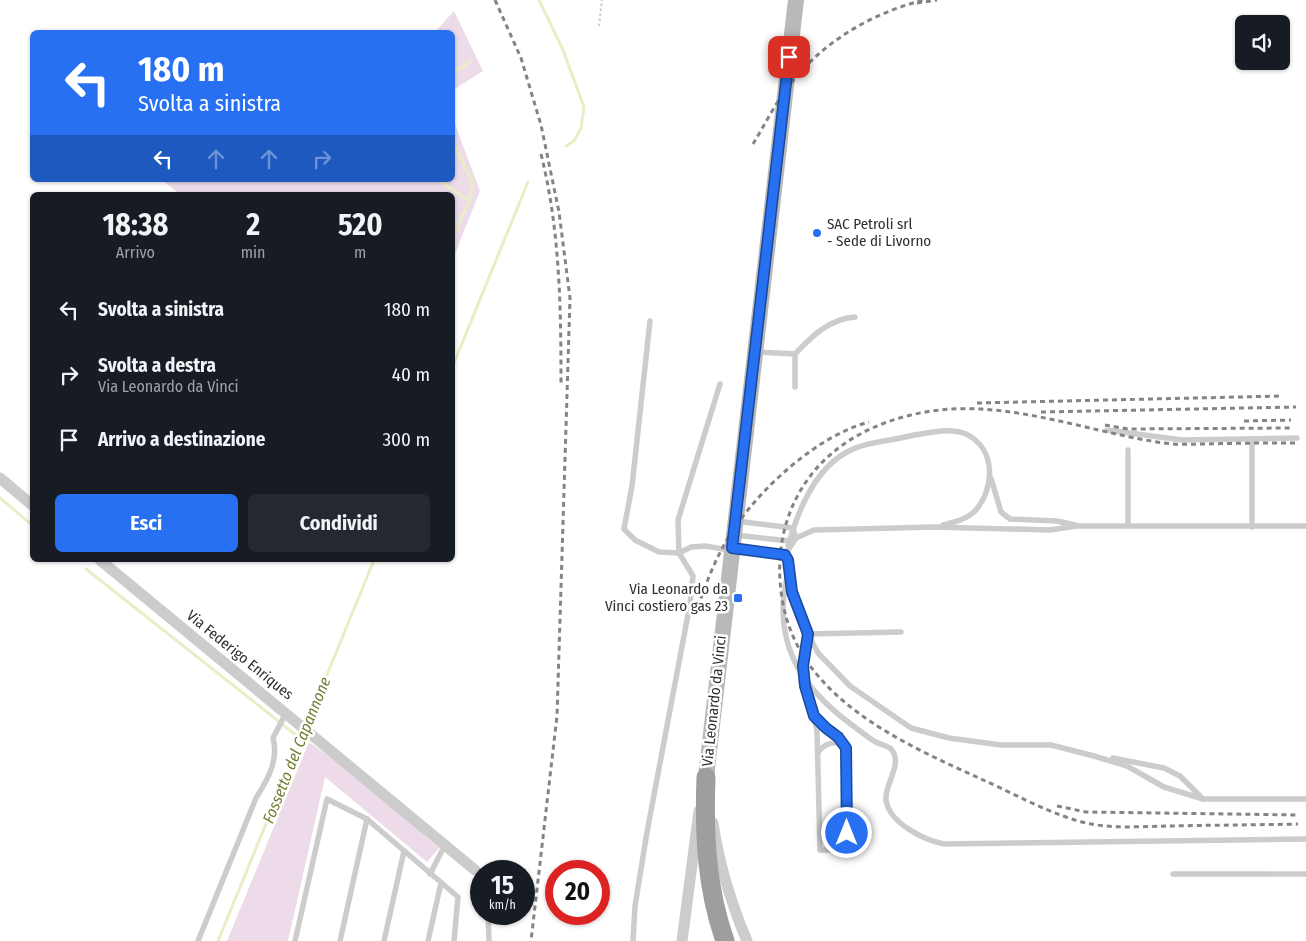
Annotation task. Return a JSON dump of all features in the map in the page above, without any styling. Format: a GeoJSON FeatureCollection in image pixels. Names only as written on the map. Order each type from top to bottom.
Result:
{"type":"FeatureCollection","features":[{"type":"Feature","properties":{"kind":"highway"},"geometry":{"type":"LineString","coordinates":[[706,777],[707,864],[713,897],[726,941]]}},
{"type":"Feature","properties":{"kind":"main road","name":"Via Leonardo da Vinci"},"geometry":{"type":"LineString","coordinates":[[706,777],[796,0]]}},
{"type":"Feature","properties":{"kind":"street"},"geometry":{"type":"LineString","coordinates":[[0,478],[30,503]]}},
{"type":"Feature","properties":{"kind":"street","name":"Via Federigo Enriques"},"geometry":{"type":"LineString","coordinates":[[102,562],[470,865]]}},
{"type":"Feature","properties":{"kind":"street","name":"Via Leonardo da Vinci"},"geometry":{"type":"LineString","coordinates":[[682,941],[693,848],[706,777]]}},
{"type":"Feature","properties":{"kind":"street","name":"Via Leonardo da Vinci"},"geometry":{"type":"LineString","coordinates":[[706,777],[722,870],[732,906],[747,941]]}},
{"type":"Feature","properties":{"kind":"lane"},"geometry":{"type":"LineString","coordinates":[[795,387],[795,354],[813,334],[842,318],[855,317]]}},
{"type":"Feature","properties":{"kind":"lane"},"geometry":{"type":"LineString","coordinates":[[650,321],[632,486],[624,529],[635,540],[660,552],[678,553],[691,547],[723,548],[733,540],[793,528]]}},
{"type":"Feature","properties":{"kind":"lane"},"geometry":{"type":"LineString","coordinates":[[756,352],[795,354]]}},
{"type":"Feature","properties":{"kind":"lane"},"geometry":{"type":"LineString","coordinates":[[633,941],[635,906],[690,604],[693,576],[678,553],[678,520],[682,500],[720,384]]}},
{"type":"Feature","properties":{"kind":"lane"},"geometry":{"type":"LineString","coordinates":[[1107,430],[1182,440],[1297,438]]}},
{"type":"Feature","properties":{"kind":"lane"},"geometry":{"type":"LineString","coordinates":[[785,555],[793,528],[807,496],[819,477],[841,456],[856,448],[939,431],[954,431],[966,434],[983,450],[988,458],[991,478],[1001,512],[1004,516],[1010,519],[1057,520],[1077,526]]}},
{"type":"Feature","properties":{"kind":"lane"},"geometry":{"type":"LineString","coordinates":[[1252,439],[1252,527]]}},
{"type":"Feature","properties":{"kind":"lane"},"geometry":{"type":"LineString","coordinates":[[1128,450],[1128,525]]}},
{"type":"Feature","properties":{"kind":"lane"},"geometry":{"type":"LineString","coordinates":[[934,527],[956,522],[973,512],[980,505],[991,478]]}},
{"type":"Feature","properties":{"kind":"lane"},"geometry":{"type":"LineString","coordinates":[[733,540],[790,542],[814,530],[828,529],[934,527],[1050,530],[1077,526],[1128,525],[1306,526]]}},
{"type":"Feature","properties":{"kind":"lane"},"geometry":{"type":"LineString","coordinates":[[793,528],[796,538]]}},
{"type":"Feature","properties":{"kind":"lane"},"geometry":{"type":"LineString","coordinates":[[733,540],[785,555],[788,560],[788,573],[792,592],[808,634],[818,653],[850,686],[911,728],[949,738],[1001,745],[1051,745],[1127,766],[1164,787],[1203,799],[1306,799]]}},
{"type":"Feature","properties":{"kind":"lane"},"geometry":{"type":"LineString","coordinates":[[788,573],[784,589],[782,627],[791,651],[804,677],[824,703],[875,742],[890,749],[895,758],[886,800],[892,812],[915,834],[932,842],[944,844],[1306,839]]}},
{"type":"Feature","properties":{"kind":"lane"},"geometry":{"type":"LineString","coordinates":[[808,634],[901,632]]}},
{"type":"Feature","properties":{"kind":"lane"},"geometry":{"type":"LineString","coordinates":[[808,634],[803,666],[814,716],[818,752],[820,850],[848,850],[847,764],[844,744],[814,716]]}},
{"type":"Feature","properties":{"kind":"lane"},"geometry":{"type":"LineString","coordinates":[[198,941],[256,798],[269,777],[276,749],[273,738],[287,716]]}},
{"type":"Feature","properties":{"kind":"lane"},"geometry":{"type":"LineString","coordinates":[[818,752],[828,743],[844,744]]}},
{"type":"Feature","properties":{"kind":"lane"},"geometry":{"type":"LineString","coordinates":[[1094,756],[1164,768],[1180,776],[1203,799]]}},
{"type":"Feature","properties":{"kind":"lane"},"geometry":{"type":"LineString","coordinates":[[295,941],[327,799],[367,820],[458,897],[454,941]]}},
{"type":"Feature","properties":{"kind":"lane"},"geometry":{"type":"LineString","coordinates":[[340,941],[367,820]]}},
{"type":"Feature","properties":{"kind":"lane"},"geometry":{"type":"LineString","coordinates":[[430,874],[445,845]]}},
{"type":"Feature","properties":{"kind":"lane"},"geometry":{"type":"LineString","coordinates":[[384,941],[404,851]]}},
{"type":"Feature","properties":{"kind":"lane"},"geometry":{"type":"LineString","coordinates":[[1173,874],[1306,874]]}},
{"type":"Feature","properties":{"kind":"lane"},"geometry":{"type":"LineString","coordinates":[[428,941],[441,883]]}},
{"type":"Feature","properties":{"kind":"lane"},"geometry":{"type":"LineString","coordinates":[[488,925],[489,941]]}},
{"type":"Feature","properties":{"kind":"path"},"geometry":{"type":"LineString","coordinates":[[599,26],[602,0]]}},
{"type":"Feature","properties":{"kind":"shaded area"},"geometry":{"type":"Polygon","coordinates":[[[454,11],[483,71],[455,89],[455,30],[437,30],[454,11]]]}},
{"type":"Feature","properties":{"kind":"shaded area"},"geometry":{"type":"Polygon","coordinates":[[[455,124],[480,191],[455,254],[455,192],[177,192],[165,182],[455,182],[455,124]]]}},
{"type":"Feature","properties":{"kind":"shaded area"},"geometry":{"type":"Polygon","coordinates":[[[309,742],[350,772],[439,848],[427,862],[325,777],[288,941],[227,941],[309,742]]]}},
{"type":"Feature","properties":{"kind":"waterway"},"geometry":{"type":"LineString","coordinates":[[539,0],[563,50],[584,107],[581,128],[574,141],[566,146]]}},
{"type":"Feature","properties":{"kind":"waterway"},"geometry":{"type":"LineString","coordinates":[[455,72],[471,61]]}},
{"type":"Feature","properties":{"kind":"waterway"},"geometry":{"type":"LineString","coordinates":[[455,146],[473,184],[469,201],[455,232]]}},
{"type":"Feature","properties":{"kind":"waterway"},"geometry":{"type":"LineString","coordinates":[[442,182],[469,201]]}},
{"type":"Feature","properties":{"kind":"waterway","name":"Fossetto del Capannone"},"geometry":{"type":"LineString","coordinates":[[455,361],[528,182]]}},
{"type":"Feature","properties":{"kind":"waterway"},"geometry":{"type":"LineString","coordinates":[[0,498],[30,523]]}},
{"type":"Feature","properties":{"kind":"waterway","name":"Fossetto del Capannone"},"geometry":{"type":"LineString","coordinates":[[218,941],[373,562]]}},
{"type":"Feature","properties":{"kind":"waterway"},"geometry":{"type":"LineString","coordinates":[[86,569],[301,739]]}},
{"type":"Feature","properties":{"kind":"railway"},"geometry":{"type":"LineString","coordinates":[[495,0],[521,58],[541,125],[559,212],[570,298],[557,716],[531,941]]}},
{"type":"Feature","properties":{"kind":"railway"},"geometry":{"type":"LineString","coordinates":[[753,144],[787,88],[815,57],[848,32],[865,22],[884,13],[924,0]]}},
{"type":"Feature","properties":{"kind":"railway"},"geometry":{"type":"LineString","coordinates":[[917,3],[937,0]]}},
{"type":"Feature","properties":{"kind":"railway"},"geometry":{"type":"LineString","coordinates":[[541,154],[556,240],[560,298],[561,385]]}},
{"type":"Feature","properties":{"kind":"railway"},"geometry":{"type":"LineString","coordinates":[[977,403],[1282,396]]}},
{"type":"Feature","properties":{"kind":"railway"},"geometry":{"type":"LineString","coordinates":[[1041,412],[1296,407]]}},
{"type":"Feature","properties":{"kind":"railway"},"geometry":{"type":"LineString","coordinates":[[1295,443],[1169,444],[1007,411],[943,410],[911,415],[889,421],[850,440],[833,452],[818,467],[794,503],[786,524],[782,542],[780,580],[782,598],[792,633],[808,663],[830,689],[857,712],[886,732],[950,765],[1049,811],[1091,824],[1132,827],[1298,824]]}},
{"type":"Feature","properties":{"kind":"railway"},"geometry":{"type":"LineString","coordinates":[[1244,421],[1291,420]]}},
{"type":"Feature","properties":{"kind":"railway"},"geometry":{"type":"LineString","coordinates":[[698,607],[709,576],[723,546],[735,527],[761,495],[812,450],[831,438],[869,422]]}},
{"type":"Feature","properties":{"kind":"railway"},"geometry":{"type":"LineString","coordinates":[[1105,425],[1128,429],[1292,428]]}},
{"type":"Feature","properties":{"kind":"railway"},"geometry":{"type":"LineString","coordinates":[[1057,806],[1086,812],[1299,815]]}},
{"type":"Feature","properties":{"kind":"place","name":"SAC Petroli srl - Sede di Livorno"},"geometry":{"type":"Point","coordinates":[817,233]}},
{"type":"Feature","properties":{"kind":"place","name":"Via Leonardo da Vinci costiero gas 23"},"geometry":{"type":"Point","coordinates":[738,598]}},
{"type":"Feature","properties":{"kind":"route"},"geometry":{"type":"LineString","coordinates":[[789,57],[732,548],[785,555],[788,560],[788,573],[792,592],[808,634],[803,666],[805,686],[814,716],[838,737],[846,748],[847,833]]}}]}
